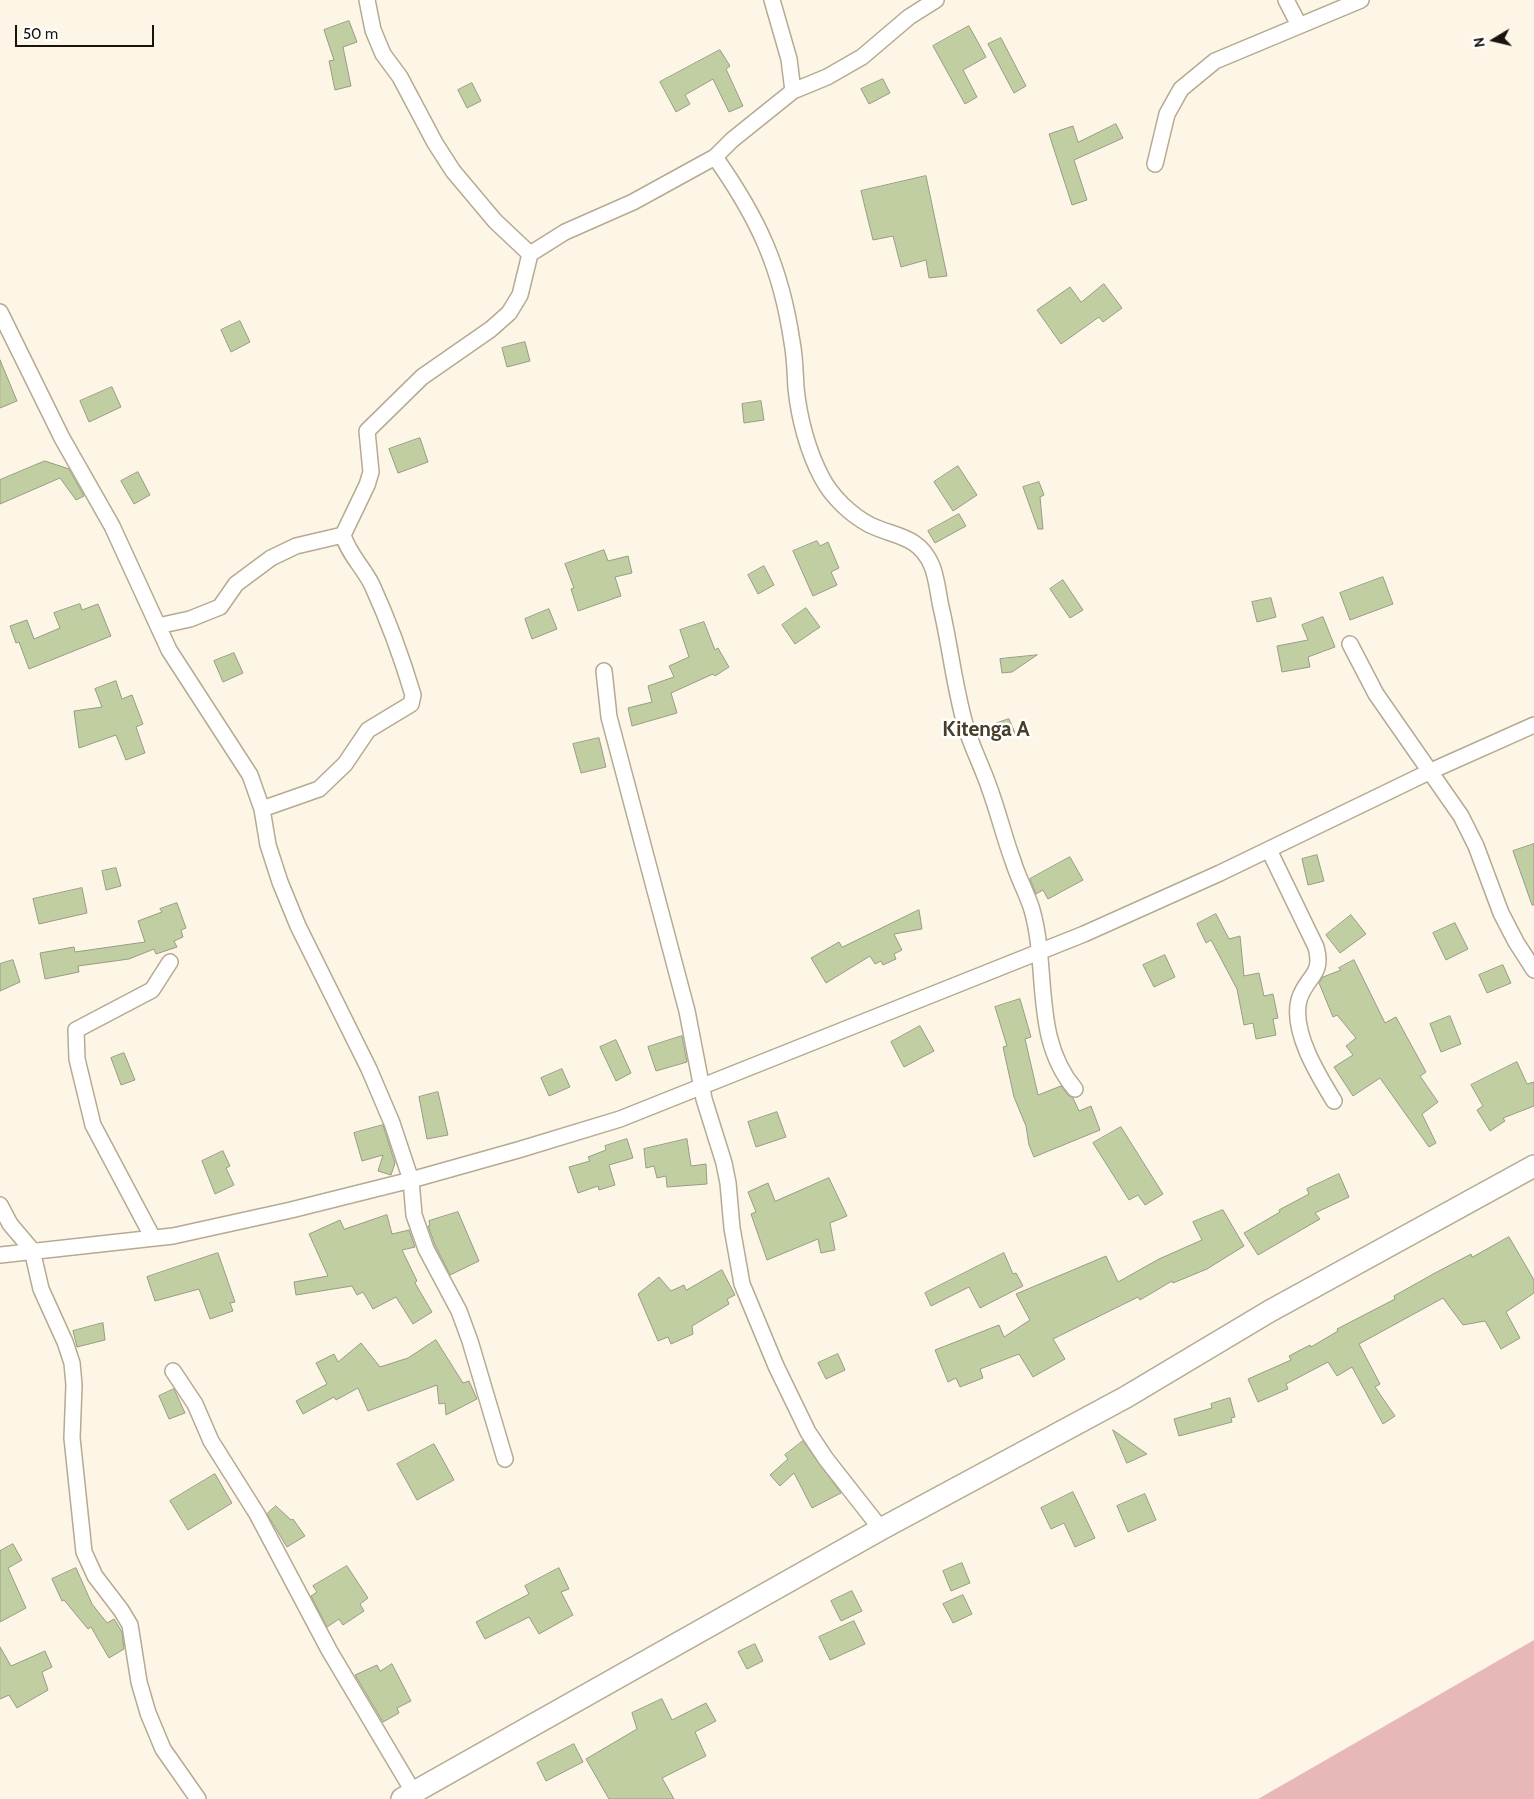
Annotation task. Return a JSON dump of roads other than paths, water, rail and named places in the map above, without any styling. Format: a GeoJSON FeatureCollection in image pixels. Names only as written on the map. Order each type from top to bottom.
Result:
{"type":"FeatureCollection","features":[{"type":"Feature","properties":{"kind":"main road"},"geometry":{"type":"LineString","coordinates":[[408,1796],[881,1529],[1126,1397],[1270,1311],[1534,1166]]}},
{"type":"Feature","properties":{"kind":"street"},"geometry":{"type":"LineString","coordinates":[[367,0],[372,30],[383,54],[400,77],[435,144],[453,170],[495,221],[530,254]]}},
{"type":"Feature","properties":{"kind":"street"},"geometry":{"type":"LineString","coordinates":[[772,0],[789,59],[793,91]]}},
{"type":"Feature","properties":{"kind":"street"},"geometry":{"type":"LineString","coordinates":[[343,535],[367,485],[371,472],[367,431],[422,377],[491,329],[509,312],[520,295],[530,254],[564,232],[633,202],[714,157],[732,140],[793,91],[827,77],[862,58],[909,17],[936,0]]}},
{"type":"Feature","properties":{"kind":"street"},"geometry":{"type":"LineString","coordinates":[[1286,0],[1299,25]]}},
{"type":"Feature","properties":{"kind":"street"},"geometry":{"type":"LineString","coordinates":[[1155,164],[1166,114],[1181,89],[1214,62],[1361,0]]}},
{"type":"Feature","properties":{"kind":"street"},"geometry":{"type":"LineString","coordinates":[[714,157],[754,220],[775,266],[793,344],[800,413],[812,458],[823,480],[836,499],[851,512],[868,524],[903,536],[916,544],[931,564],[947,629],[958,696],[966,728],[988,784],[1013,863],[1032,908],[1040,951],[1046,1026],[1054,1055],[1064,1076],[1075,1089]]}},
{"type":"Feature","properties":{"kind":"street"},"geometry":{"type":"LineString","coordinates":[[0,312],[62,438],[112,526],[170,650],[250,775],[262,809],[268,845],[280,882],[298,926],[369,1069],[392,1123],[411,1180],[414,1215],[426,1249],[459,1311],[470,1341],[505,1459]]}},
{"type":"Feature","properties":{"kind":"street"},"geometry":{"type":"LineString","coordinates":[[158,626],[190,619],[220,607],[236,584],[271,558],[296,546],[343,535]]}},
{"type":"Feature","properties":{"kind":"street"},"geometry":{"type":"LineString","coordinates":[[262,809],[319,789],[345,764],[368,730],[410,704],[413,695],[381,607],[362,567],[353,556],[343,535]]}},
{"type":"Feature","properties":{"kind":"street"},"geometry":{"type":"LineString","coordinates":[[1350,644],[1376,694],[1431,770],[1461,816],[1476,846],[1501,913],[1516,942],[1534,970]]}},
{"type":"Feature","properties":{"kind":"street"},"geometry":{"type":"LineString","coordinates":[[604,671],[609,717],[687,1011],[704,1099],[724,1164],[732,1228],[742,1284],[748,1302],[808,1432],[826,1459],[881,1529]]}},
{"type":"Feature","properties":{"kind":"street"},"geometry":{"type":"LineString","coordinates":[[0,1255],[173,1236],[291,1210],[411,1180],[620,1119],[1102,926],[1269,850],[1431,770],[1534,725]]}},
{"type":"Feature","properties":{"kind":"street"},"geometry":{"type":"LineString","coordinates":[[1269,850],[1317,953],[1318,970],[1299,999],[1297,1014],[1302,1039],[1313,1066],[1334,1101]]}},
{"type":"Feature","properties":{"kind":"street"},"geometry":{"type":"LineString","coordinates":[[153,1238],[93,1125],[77,1059],[76,1030],[152,990],[170,962]]}},
{"type":"Feature","properties":{"kind":"street"},"geometry":{"type":"LineString","coordinates":[[0,1206],[10,1224],[32,1250],[41,1290],[65,1342],[72,1364],[74,1385],[72,1438],[84,1552],[96,1576],[122,1610],[130,1625],[139,1682],[148,1713],[163,1749],[198,1799]]}},
{"type":"Feature","properties":{"kind":"street"},"geometry":{"type":"LineString","coordinates":[[173,1371],[195,1404],[211,1441],[258,1514],[408,1796]]}},
{"type":"Feature","properties":{"kind":"district","name":"Kitenga A"},"geometry":{"type":"Point","coordinates":[986,730]}}]}
